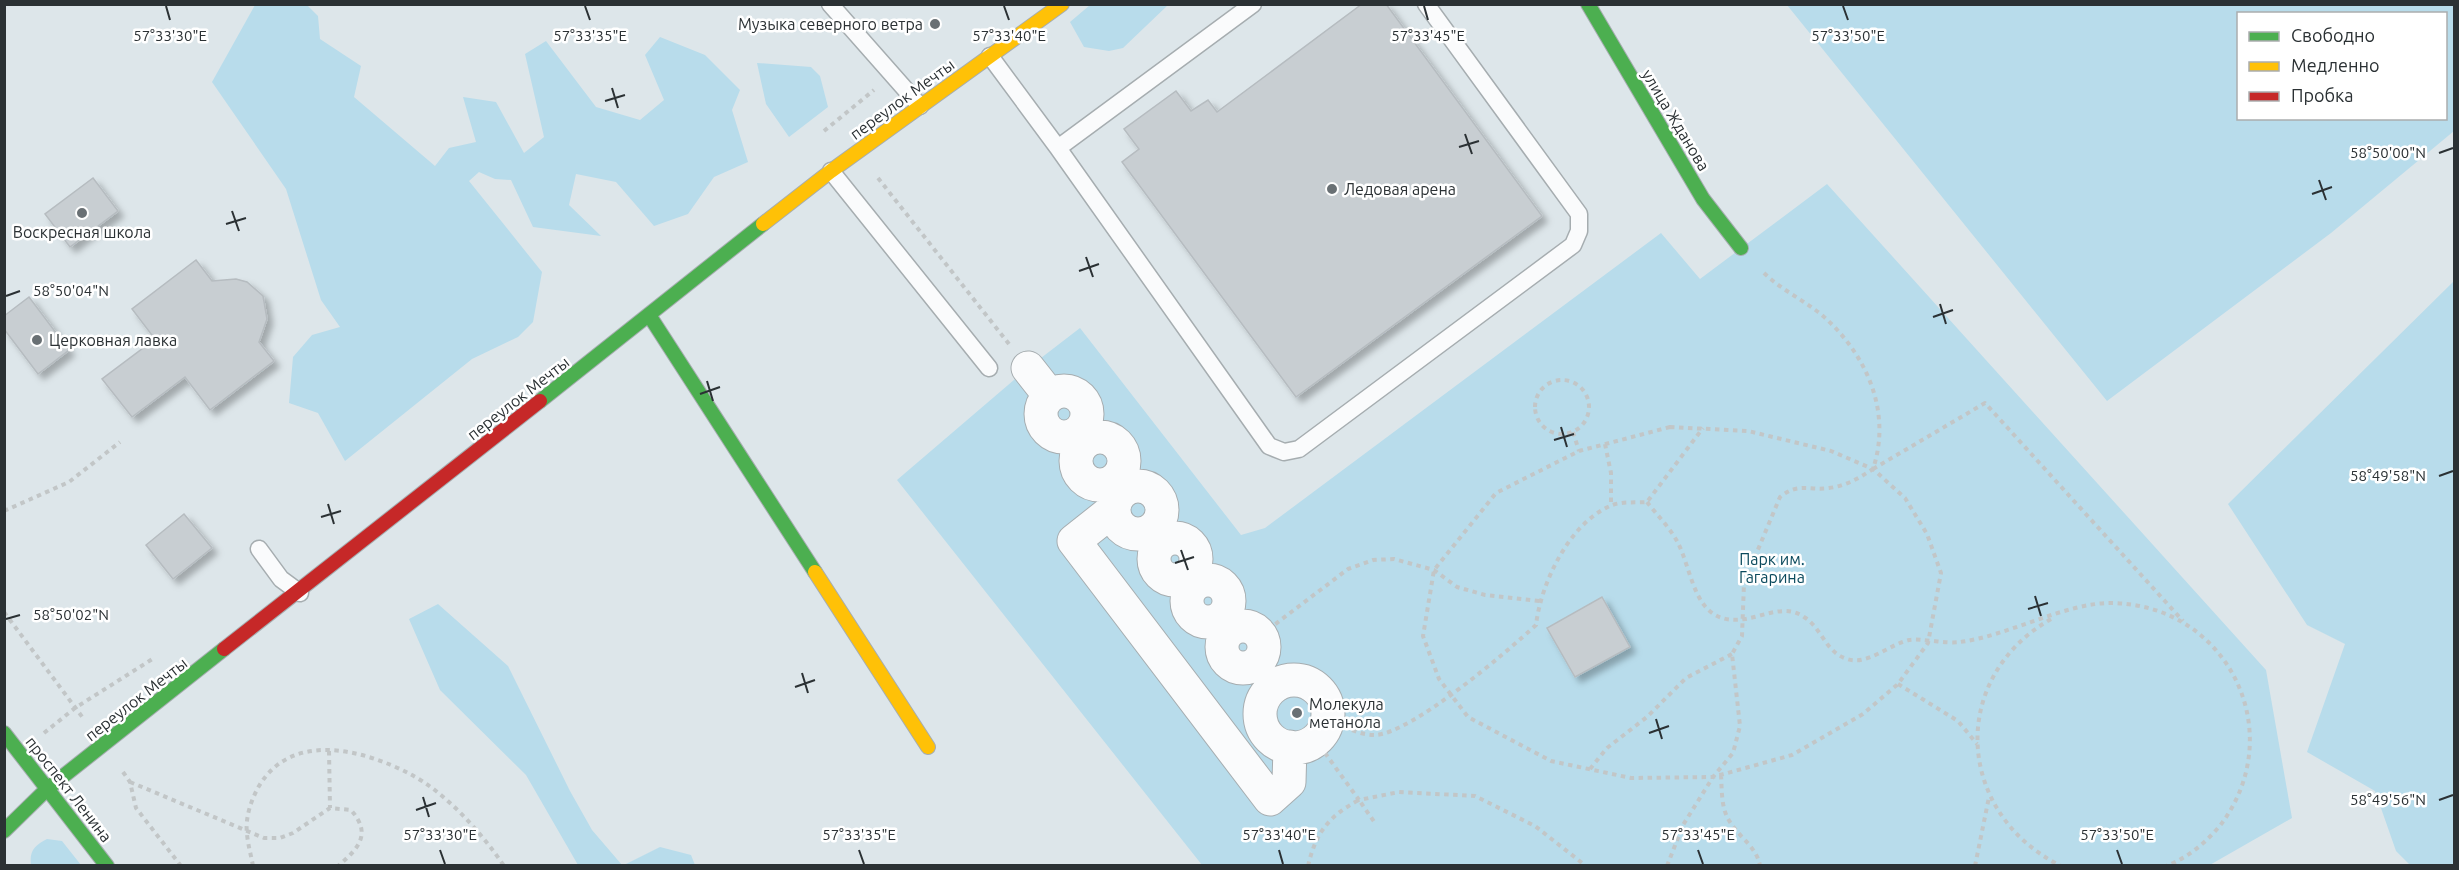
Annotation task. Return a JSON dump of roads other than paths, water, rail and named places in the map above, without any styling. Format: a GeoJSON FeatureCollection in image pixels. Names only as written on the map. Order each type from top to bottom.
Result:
{"type":"FeatureCollection","features":[{"type":"Feature","properties":{"kind":"street","name":"переулок Мечты"},"geometry":{"type":"LineString","coordinates":[[4,831],[47,789],[300,592],[831,171],[1062,4]]}},
{"type":"Feature","properties":{"kind":"street","name":"улица Жданова"},"geometry":{"type":"LineString","coordinates":[[1588,4],[1703,199],[1741,248]]}},
{"type":"Feature","properties":{"kind":"street"},"geometry":{"type":"LineString","coordinates":[[649,315],[928,747]]}},
{"type":"Feature","properties":{"kind":"street"},"geometry":{"type":"LineString","coordinates":[[1028,368],[1050,396],[1059,392],[1070,392],[1079,397],[1085,405],[1087,415],[1082,437],[1106,437],[1116,442],[1122,451],[1125,461],[1117,493],[1115,520],[1122,529],[1132,534],[1180,538],[1189,542],[1197,559],[1192,580],[1213,581],[1227,592],[1229,602],[1227,611],[1248,647],[1265,697],[1261,709],[1262,722],[1267,734],[1277,743],[1311,735]]}},
{"type":"Feature","properties":{"kind":"street"},"geometry":{"type":"LineString","coordinates":[[1117,493],[1074,541],[1270,799],[1289,782],[1311,735],[1324,699],[1311,684],[1299,680],[1286,681],[1248,647]]}},
{"type":"Feature","properties":{"kind":"street","name":"проспект Ленина"},"geometry":{"type":"LineString","coordinates":[[4,733],[107,866]]}},
{"type":"Feature","properties":{"kind":"lane"},"geometry":{"type":"LineString","coordinates":[[830,4],[891,77],[920,106]]}},
{"type":"Feature","properties":{"kind":"lane"},"geometry":{"type":"LineString","coordinates":[[1058,148],[1253,4]]}},
{"type":"Feature","properties":{"kind":"lane"},"geometry":{"type":"LineString","coordinates":[[990,56],[1058,148],[1269,447],[1284,452],[1299,449],[1573,245],[1579,231],[1578,214],[1426,4]]}},
{"type":"Feature","properties":{"kind":"lane"},"geometry":{"type":"LineString","coordinates":[[831,171],[989,368]]}},
{"type":"Feature","properties":{"kind":"lane"},"geometry":{"type":"LineString","coordinates":[[259,549],[281,579],[300,592]]}},
{"type":"Feature","properties":{"kind":"place","name":"Музыка северного ветра"},"geometry":{"type":"Point","coordinates":[935,24]}},
{"type":"Feature","properties":{"kind":"place","name":"Ледовая арена"},"geometry":{"type":"Point","coordinates":[1332,189]}},
{"type":"Feature","properties":{"kind":"place","name":"Воскресная школа"},"geometry":{"type":"Point","coordinates":[82,213]}},
{"type":"Feature","properties":{"kind":"place","name":"Церковная лавка"},"geometry":{"type":"Point","coordinates":[37,340]}},
{"type":"Feature","properties":{"kind":"place","name":"Молекула метанола"},"geometry":{"type":"Point","coordinates":[1297,713]}},
{"type":"Feature","properties":{"kind":"park label","name":"Парк им. Гагарина"},"geometry":{"type":"Point","coordinates":[1772,568]}}]}
